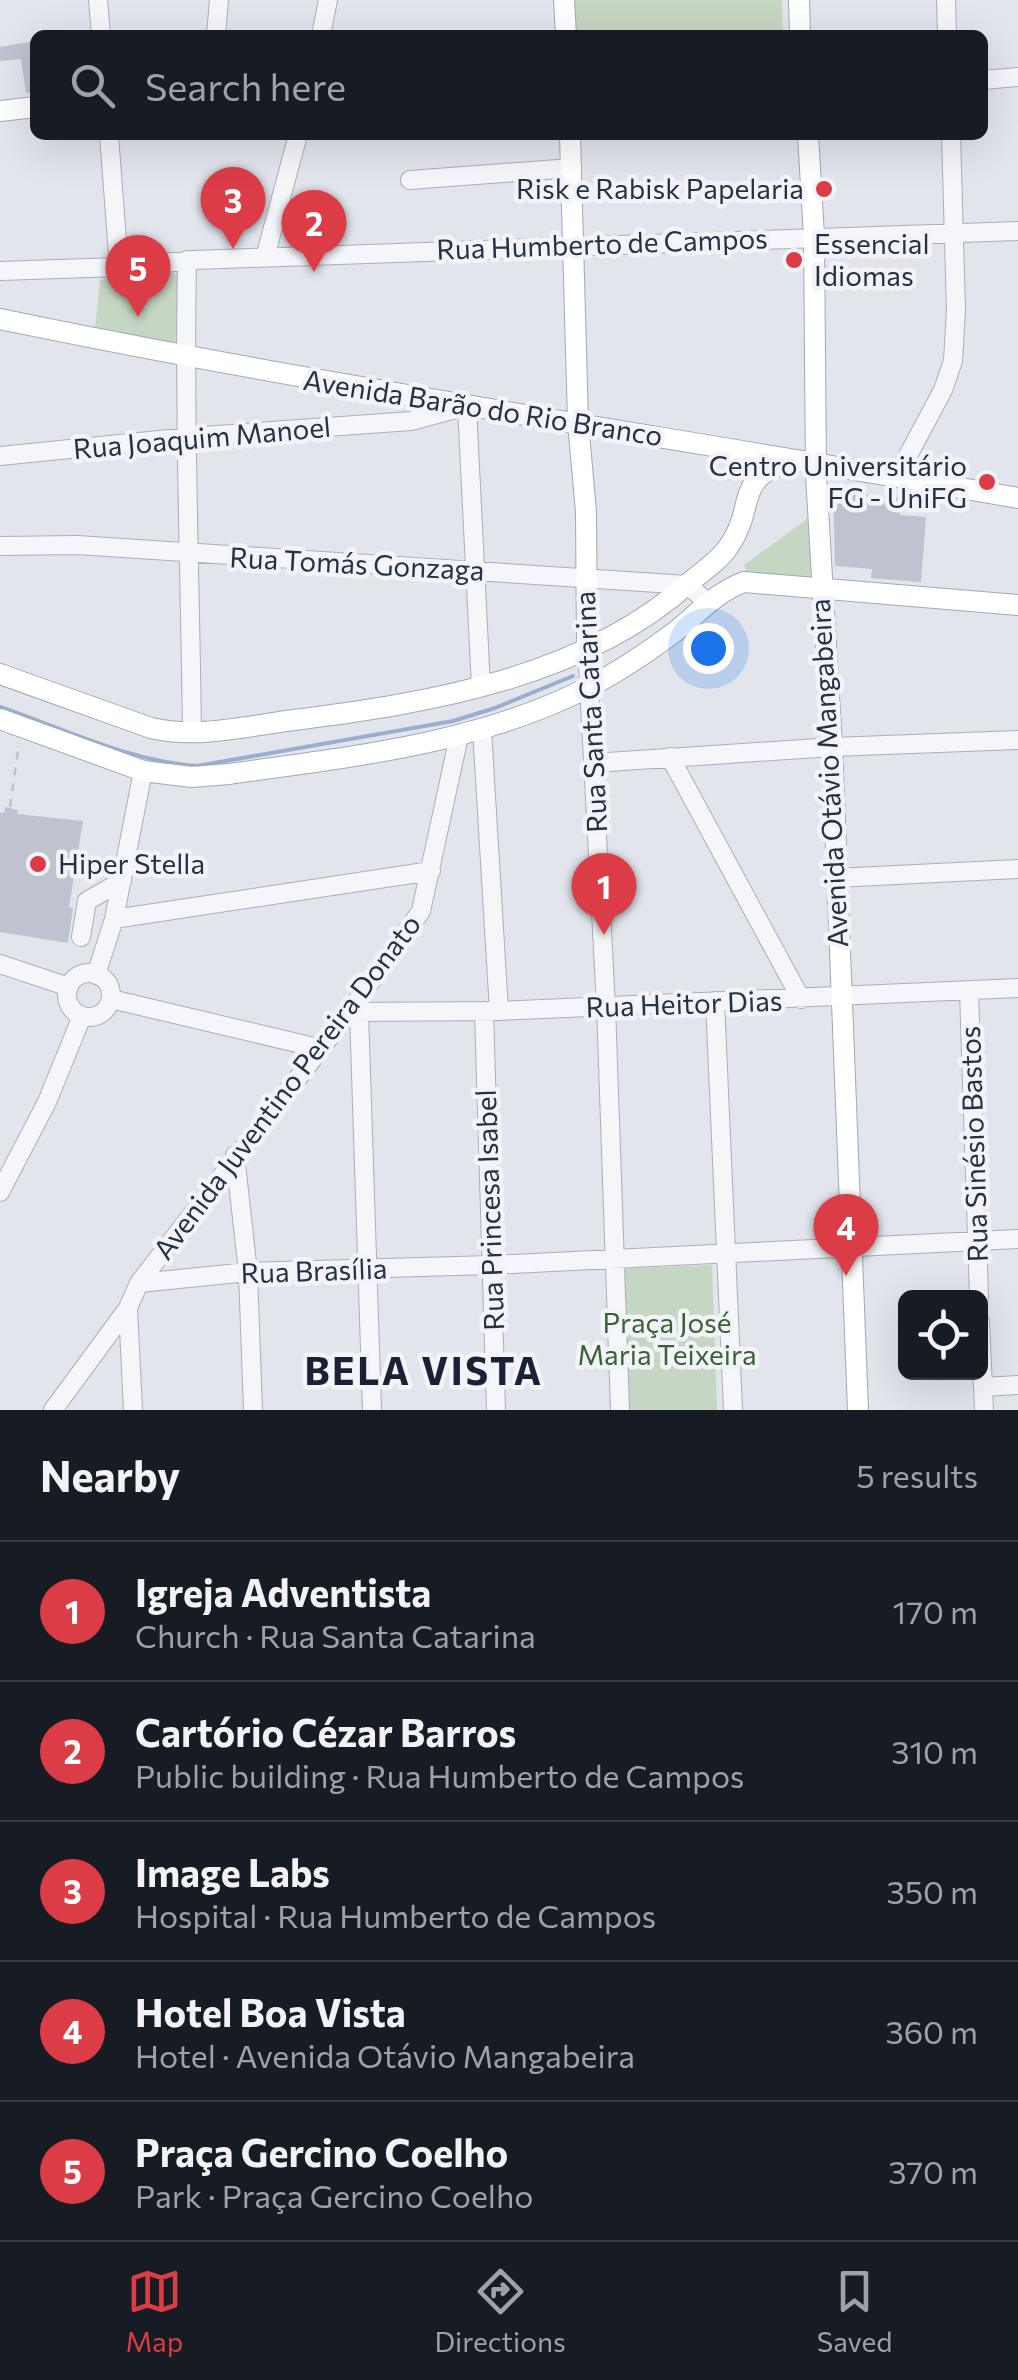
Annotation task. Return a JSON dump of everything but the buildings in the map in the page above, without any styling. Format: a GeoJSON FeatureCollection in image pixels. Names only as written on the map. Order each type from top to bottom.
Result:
{"type":"FeatureCollection","features":[{"type":"Feature","properties":{"kind":"main road"},"geometry":{"type":"LineString","coordinates":[[564,0],[566,30]]}},
{"type":"Feature","properties":{"kind":"main road"},"geometry":{"type":"LineString","coordinates":[[799,0],[800,30]]}},
{"type":"Feature","properties":{"kind":"main road"},"geometry":{"type":"LineString","coordinates":[[0,111],[30,108]]}},
{"type":"Feature","properties":{"kind":"main road","name":"Rua Santa Catarina"},"geometry":{"type":"LineString","coordinates":[[570,140],[578,422],[586,512],[587,648]]}},
{"type":"Feature","properties":{"kind":"main road","name":"Avenida Otávio Mangabeira"},"geometry":{"type":"LineString","coordinates":[[808,140],[821,589],[832,747],[858,1410]]}},
{"type":"Feature","properties":{"kind":"main road","name":"Avenida Barão do Rio Branco"},"geometry":{"type":"LineString","coordinates":[[0,320],[185,358],[464,407],[816,461],[1018,498]]}},
{"type":"Feature","properties":{"kind":"main road"},"geometry":{"type":"LineString","coordinates":[[735,451],[751,486]]}},
{"type":"Feature","properties":{"kind":"main road"},"geometry":{"type":"LineString","coordinates":[[0,674],[151,728],[192,732],[345,714],[481,688],[587,648],[636,624],[728,548],[751,486],[762,472],[794,460]]}},
{"type":"Feature","properties":{"kind":"main road"},"geometry":{"type":"LineString","coordinates":[[728,548],[744,582]]}},
{"type":"Feature","properties":{"kind":"main road"},"geometry":{"type":"LineString","coordinates":[[0,719],[143,771],[192,777],[229,774],[482,730],[588,688],[678,629],[707,602],[744,582],[1018,605]]}},
{"type":"Feature","properties":{"kind":"street"},"geometry":{"type":"LineString","coordinates":[[98,0],[101,30]]}},
{"type":"Feature","properties":{"kind":"street"},"geometry":{"type":"LineString","coordinates":[[216,30],[219,0]]}},
{"type":"Feature","properties":{"kind":"street"},"geometry":{"type":"LineString","coordinates":[[322,30],[328,0]]}},
{"type":"Feature","properties":{"kind":"street"},"geometry":{"type":"LineString","coordinates":[[946,0],[947,30]]}},
{"type":"Feature","properties":{"kind":"street"},"geometry":{"type":"LineString","coordinates":[[988,80],[1018,77]]}},
{"type":"Feature","properties":{"kind":"street"},"geometry":{"type":"LineString","coordinates":[[108,140],[119,267]]}},
{"type":"Feature","properties":{"kind":"street"},"geometry":{"type":"LineString","coordinates":[[265,257],[297,140]]}},
{"type":"Feature","properties":{"kind":"street"},"geometry":{"type":"LineString","coordinates":[[897,476],[943,390],[953,361],[955,233],[951,140]]}},
{"type":"Feature","properties":{"kind":"street"},"geometry":{"type":"LineString","coordinates":[[410,180],[571,168]]}},
{"type":"Feature","properties":{"kind":"street","name":"Rua Humberto de Campos"},"geometry":{"type":"LineString","coordinates":[[0,271],[187,260],[1018,231]]}},
{"type":"Feature","properties":{"kind":"street"},"geometry":{"type":"LineString","coordinates":[[187,260],[185,358],[192,732]]}},
{"type":"Feature","properties":{"kind":"street"},"geometry":{"type":"LineString","coordinates":[[464,407],[477,571],[481,688]]}},
{"type":"Feature","properties":{"kind":"street","name":"Rua Joaquim Manoel"},"geometry":{"type":"LineString","coordinates":[[0,456],[411,421],[464,407]]}},
{"type":"Feature","properties":{"kind":"street","name":"Rua Tomás Gonzaga"},"geometry":{"type":"LineString","coordinates":[[0,546],[76,545],[688,584]]}},
{"type":"Feature","properties":{"kind":"street"},"geometry":{"type":"LineString","coordinates":[[688,584],[707,602]]}},
{"type":"Feature","properties":{"kind":"street","name":"Rua Santa Catarina"},"geometry":{"type":"LineString","coordinates":[[587,648],[606,1006],[620,1410]]}},
{"type":"Feature","properties":{"kind":"street","name":"Rua Princesa Isabel"},"geometry":{"type":"LineString","coordinates":[[482,730],[491,1011],[490,1265],[496,1410]]}},
{"type":"Feature","properties":{"kind":"street","name":"Avenida Juventino Pereira Donato"},"geometry":{"type":"LineString","coordinates":[[53,1410],[128,1308],[138,1283],[318,1048],[354,1012],[421,911],[459,736]]}},
{"type":"Feature","properties":{"kind":"street"},"geometry":{"type":"LineString","coordinates":[[594,763],[832,747],[1018,740]]}},
{"type":"Feature","properties":{"kind":"street"},"geometry":{"type":"LineString","coordinates":[[670,757],[801,1000]]}},
{"type":"Feature","properties":{"kind":"street"},"geometry":{"type":"LineString","coordinates":[[96,974],[114,920],[143,771]]}},
{"type":"Feature","properties":{"kind":"street"},"geometry":{"type":"LineString","coordinates":[[835,878],[1018,869]]}},
{"type":"Feature","properties":{"kind":"street"},"geometry":{"type":"LineString","coordinates":[[114,920],[431,870]]}},
{"type":"Feature","properties":{"kind":"street"},"geometry":{"type":"LineString","coordinates":[[81,937],[82,900],[122,881]]}},
{"type":"Feature","properties":{"kind":"street"},"geometry":{"type":"LineString","coordinates":[[0,964],[69,987]]}},
{"type":"Feature","properties":{"kind":"street"},"geometry":{"type":"LineString","coordinates":[[83,974],[96,974],[108,984],[110,999],[97,1016],[82,1016],[68,1001],[69,987],[83,974]]}},
{"type":"Feature","properties":{"kind":"street","name":"Rua Heitor Dias"},"geometry":{"type":"LineString","coordinates":[[354,1012],[801,1000],[1018,988]]}},
{"type":"Feature","properties":{"kind":"street","name":"Rua Sinésio Bastos"},"geometry":{"type":"LineString","coordinates":[[969,990],[980,1290]]}},
{"type":"Feature","properties":{"kind":"street"},"geometry":{"type":"LineString","coordinates":[[110,999],[318,1048]]}},
{"type":"Feature","properties":{"kind":"street"},"geometry":{"type":"LineString","coordinates":[[715,1001],[733,1410]]}},
{"type":"Feature","properties":{"kind":"street"},"geometry":{"type":"LineString","coordinates":[[354,1012],[372,1410]]}},
{"type":"Feature","properties":{"kind":"street"},"geometry":{"type":"LineString","coordinates":[[0,1192],[46,1102],[82,1016]]}},
{"type":"Feature","properties":{"kind":"street"},"geometry":{"type":"LineString","coordinates":[[235,1155],[248,1272],[253,1410]]}},
{"type":"Feature","properties":{"kind":"street","name":"Rua Brasília"},"geometry":{"type":"LineString","coordinates":[[138,1283],[248,1272],[490,1265],[1018,1238]]}},
{"type":"Feature","properties":{"kind":"street"},"geometry":{"type":"LineString","coordinates":[[128,1308],[133,1410]]}},
{"type":"Feature","properties":{"kind":"street"},"geometry":{"type":"LineString","coordinates":[[983,1380],[984,1410]]}},
{"type":"Feature","properties":{"kind":"street"},"geometry":{"type":"LineString","coordinates":[[983,1386],[1018,1385]]}},
{"type":"Feature","properties":{"kind":"path"},"geometry":{"type":"LineString","coordinates":[[10,807],[18,745]]}},
{"type":"Feature","properties":{"kind":"green space"},"geometry":{"type":"Polygon","coordinates":[[[573,0],[782,0],[783,30],[575,30],[573,0]]]}},
{"type":"Feature","properties":{"kind":"green space"},"geometry":{"type":"Polygon","coordinates":[[[168,269],[179,277],[179,338],[175,342],[168,344],[95,329],[100,280],[168,269]]]}},
{"type":"Feature","properties":{"kind":"green space"},"geometry":{"type":"Polygon","coordinates":[[[810,517],[808,581],[749,578],[744,565],[810,517]]]}},
{"type":"Feature","properties":{"kind":"green space","name":"Praça José Maria Teixeira"},"geometry":{"type":"Polygon","coordinates":[[[712,1265],[717,1410],[622,1410],[618,1269],[712,1265]]]}},
{"type":"Feature","properties":{"kind":"waterway"},"geometry":{"type":"LineString","coordinates":[[0,707],[122,751],[197,766],[453,721],[573,676]]}},
{"type":"Feature","properties":{"kind":"place","name":"Risk e Rabisk Papelaria"},"geometry":{"type":"Point","coordinates":[824,189]}},
{"type":"Feature","properties":{"kind":"place","name":"Image Labs"},"geometry":{"type":"Point","coordinates":[233,249]}},
{"type":"Feature","properties":{"kind":"place","name":"Essencial Idiomas"},"geometry":{"type":"Point","coordinates":[794,260]}},
{"type":"Feature","properties":{"kind":"place","name":"Cartório Cézar Barros"},"geometry":{"type":"Point","coordinates":[314,272]}},
{"type":"Feature","properties":{"kind":"place","name":"Praça Gercino Coelho"},"geometry":{"type":"Point","coordinates":[138,317]}},
{"type":"Feature","properties":{"kind":"place","name":"Centro Universitário FG - UniFG"},"geometry":{"type":"Point","coordinates":[987,482]}},
{"type":"Feature","properties":{"kind":"place","name":"Hiper Stella"},"geometry":{"type":"Point","coordinates":[38,864]}},
{"type":"Feature","properties":{"kind":"place","name":"Igreja Adventista"},"geometry":{"type":"Point","coordinates":[604,935]}},
{"type":"Feature","properties":{"kind":"place","name":"Hotel Boa Vista"},"geometry":{"type":"Point","coordinates":[846,1276]}},
{"type":"Feature","properties":{"kind":"district","name":"BELA VISTA"},"geometry":{"type":"Point","coordinates":[424,1372]}}]}
